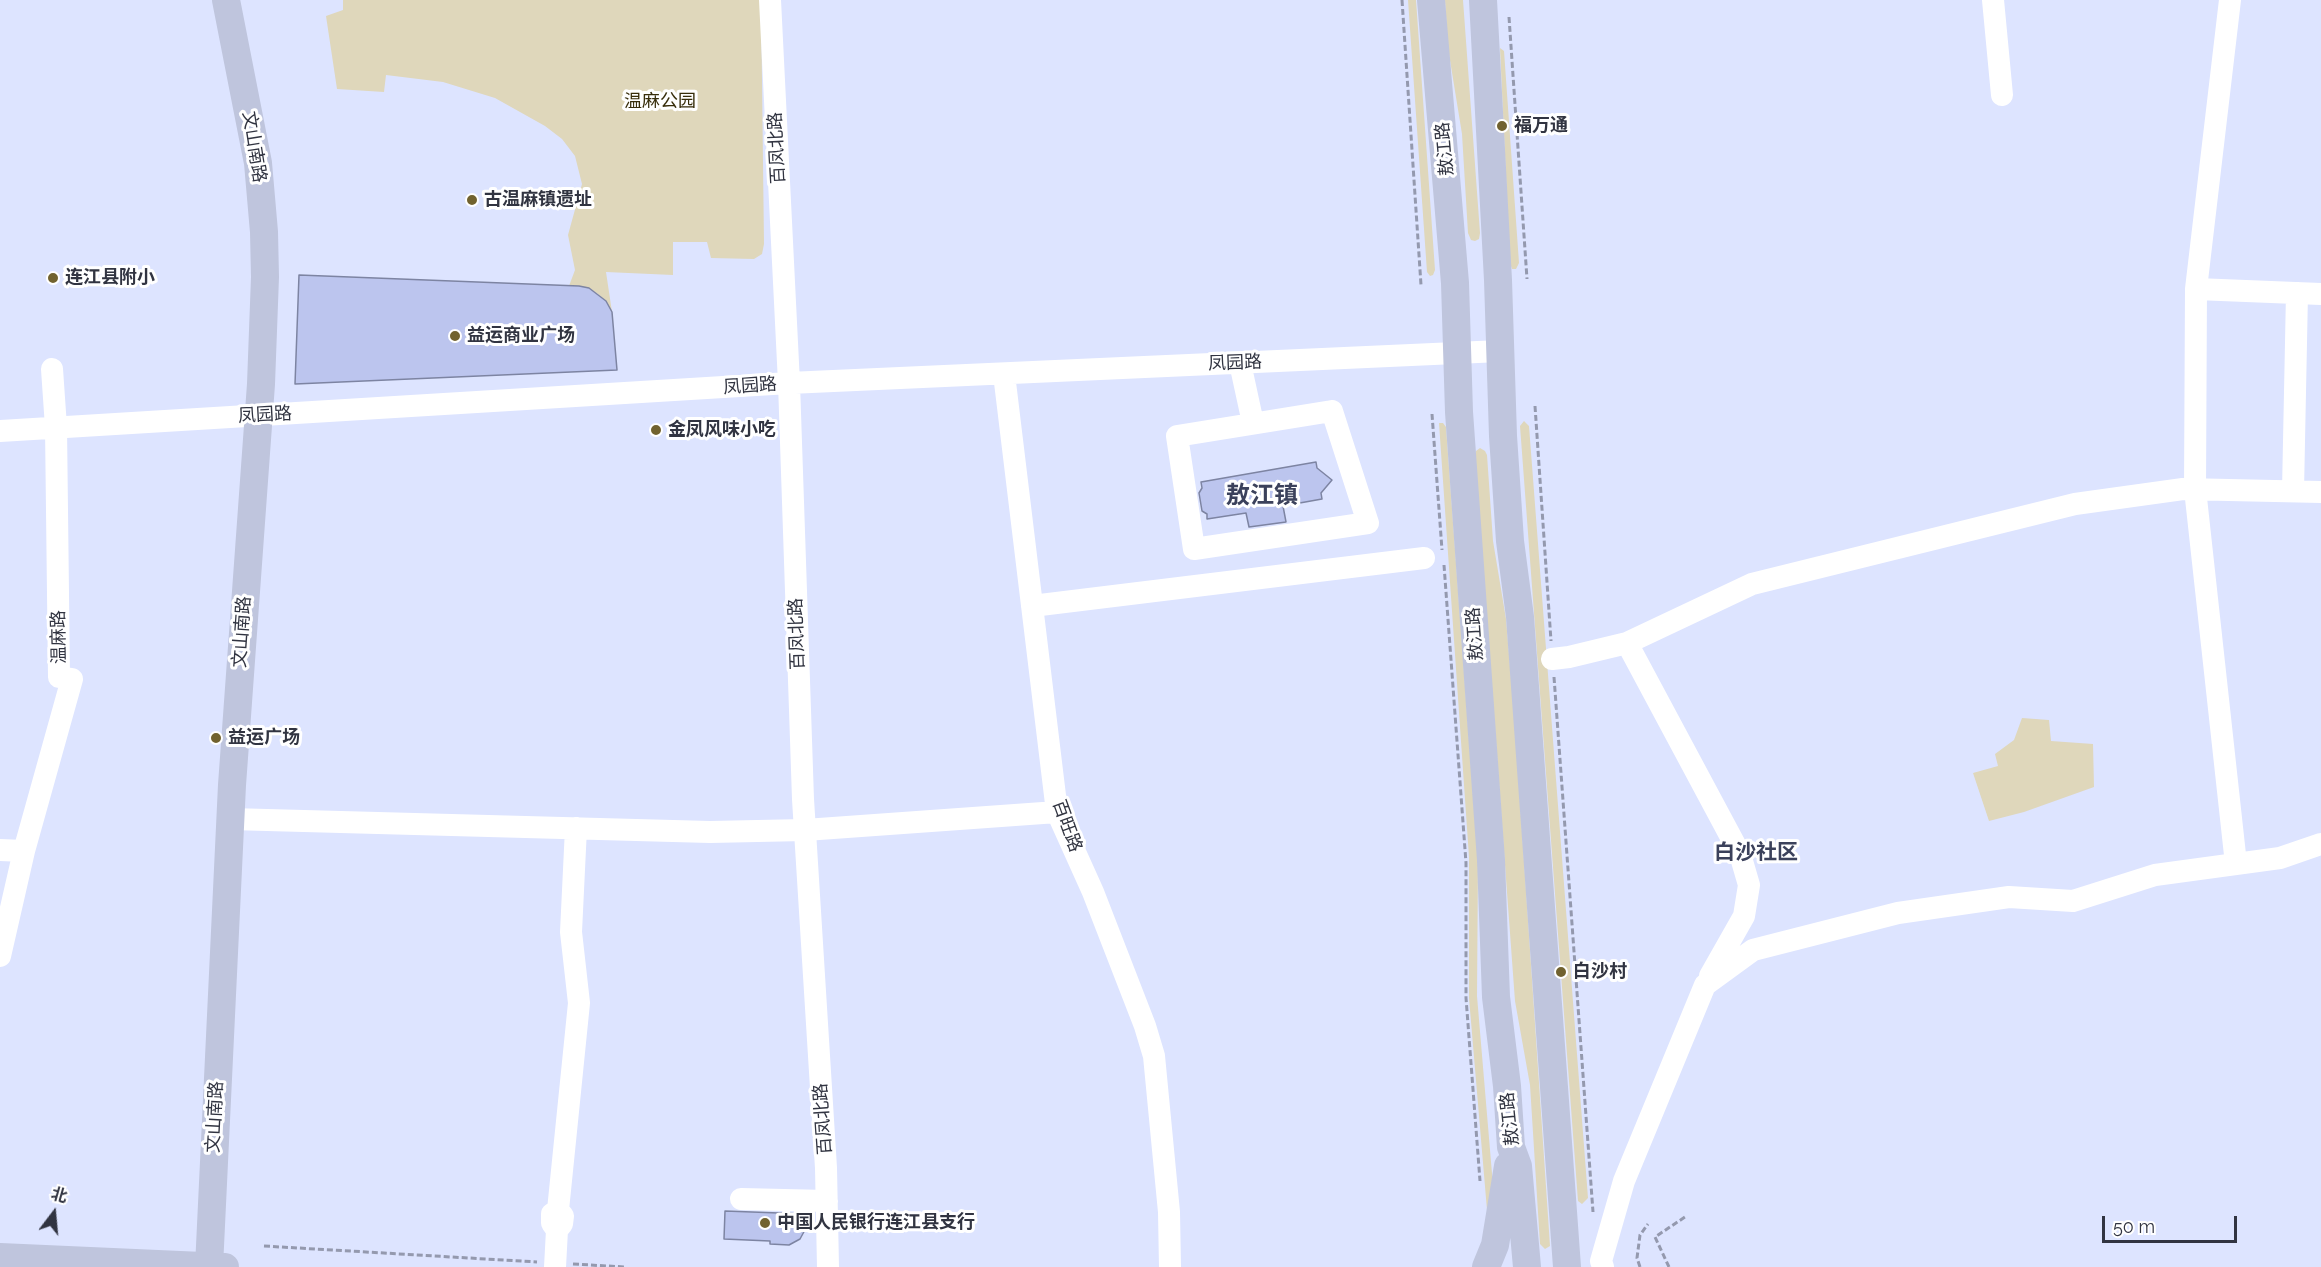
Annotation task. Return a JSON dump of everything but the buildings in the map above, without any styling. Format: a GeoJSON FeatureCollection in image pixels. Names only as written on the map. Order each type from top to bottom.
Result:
{"type":"FeatureCollection","features":[{"type":"Feature","properties":{"kind":"main road","name":"文山南路"},"geometry":{"type":"LineString","coordinates":[[208,1267],[230,819],[261,384],[265,277],[263,210],[250,114],[226,0]]}},
{"type":"Feature","properties":{"kind":"main road","name":"敖江路"},"geometry":{"type":"LineString","coordinates":[[1431,0],[1453,254],[1461,439],[1491,860],[1496,997],[1511,1146],[1518,1166],[1527,1267]]}},
{"type":"Feature","properties":{"kind":"main road"},"geometry":{"type":"LineString","coordinates":[[1483,0],[1503,436],[1510,541],[1520,617],[1567,1267]]}},
{"type":"Feature","properties":{"kind":"main road"},"geometry":{"type":"LineString","coordinates":[[1453,254],[1496,251]]}},
{"type":"Feature","properties":{"kind":"main road"},"geometry":{"type":"LineString","coordinates":[[1461,439],[1503,436]]}},
{"type":"Feature","properties":{"kind":"main road"},"geometry":{"type":"LineString","coordinates":[[1486,1267],[1494,1245],[1511,1146]]}},
{"type":"Feature","properties":{"kind":"main road"},"geometry":{"type":"LineString","coordinates":[[0,1257],[225,1267]]}},
{"type":"Feature","properties":{"kind":"street","name":"百凤北路"},"geometry":{"type":"LineString","coordinates":[[770,0],[789,383],[805,830],[827,1201],[828,1267]]}},
{"type":"Feature","properties":{"kind":"street"},"geometry":{"type":"LineString","coordinates":[[1993,0],[2002,95]]}},
{"type":"Feature","properties":{"kind":"street"},"geometry":{"type":"LineString","coordinates":[[2230,0],[2196,289],[2195,489],[2236,864]]}},
{"type":"Feature","properties":{"kind":"street"},"geometry":{"type":"LineString","coordinates":[[2196,289],[2321,294]]}},
{"type":"Feature","properties":{"kind":"street"},"geometry":{"type":"LineString","coordinates":[[2293,491],[2297,293]]}},
{"type":"Feature","properties":{"kind":"street","name":"凤园路"},"geometry":{"type":"LineString","coordinates":[[0,430],[789,383],[1500,351]]}},
{"type":"Feature","properties":{"kind":"street"},"geometry":{"type":"LineString","coordinates":[[1240,363],[1252,423]]}},
{"type":"Feature","properties":{"kind":"street","name":"温麻路"},"geometry":{"type":"LineString","coordinates":[[0,956],[24,851],[72,679],[59,677],[56,427],[52,369]]}},
{"type":"Feature","properties":{"kind":"street","name":"百旺路"},"geometry":{"type":"LineString","coordinates":[[1004,374],[1057,812],[1093,892],[1145,1026],[1154,1056],[1169,1212],[1170,1267]]}},
{"type":"Feature","properties":{"kind":"street"},"geometry":{"type":"LineString","coordinates":[[1332,411],[1368,523],[1194,549],[1177,436],[1252,423],[1332,411]]}},
{"type":"Feature","properties":{"kind":"street"},"geometry":{"type":"LineString","coordinates":[[1552,659],[1627,643],[1752,584],[2075,504],[2183,489],[2321,492]]}},
{"type":"Feature","properties":{"kind":"street"},"geometry":{"type":"LineString","coordinates":[[1275,537],[1282,575]]}},
{"type":"Feature","properties":{"kind":"street"},"geometry":{"type":"LineString","coordinates":[[1032,606],[1424,558]]}},
{"type":"Feature","properties":{"kind":"street"},"geometry":{"type":"LineString","coordinates":[[1603,1267],[1601,1261],[1624,1181],[1705,985],[1744,916],[1749,885],[1740,854],[1627,643]]}},
{"type":"Feature","properties":{"kind":"street"},"geometry":{"type":"LineString","coordinates":[[230,819],[710,832],[805,830],[1057,812]]}},
{"type":"Feature","properties":{"kind":"street"},"geometry":{"type":"LineString","coordinates":[[555,1265],[557,1220],[579,1003],[571,932],[576,828]]}},
{"type":"Feature","properties":{"kind":"street"},"geometry":{"type":"LineString","coordinates":[[1705,985],[1753,950],[1898,913],[2008,897],[2073,901],[2155,875],[2280,858],[2321,844]]}},
{"type":"Feature","properties":{"kind":"street"},"geometry":{"type":"LineString","coordinates":[[0,850],[24,851]]}},
{"type":"Feature","properties":{"kind":"street"},"geometry":{"type":"LineString","coordinates":[[741,1199],[827,1201]]}},
{"type":"Feature","properties":{"kind":"path"},"geometry":{"type":"LineString","coordinates":[[1402,0],[1421,285]]}},
{"type":"Feature","properties":{"kind":"path"},"geometry":{"type":"LineString","coordinates":[[1509,12],[1527,279]]}},
{"type":"Feature","properties":{"kind":"path"},"geometry":{"type":"LineString","coordinates":[[1535,406],[1594,1220]]}},
{"type":"Feature","properties":{"kind":"path"},"geometry":{"type":"LineString","coordinates":[[1432,414],[1466,863],[1466,998],[1481,1190]]}},
{"type":"Feature","properties":{"kind":"path"},"geometry":{"type":"LineString","coordinates":[[1669,1267],[1656,1237],[1685,1216]]}},
{"type":"Feature","properties":{"kind":"path"},"geometry":{"type":"LineString","coordinates":[[1640,1267],[1637,1258],[1640,1235],[1648,1224]]}},
{"type":"Feature","properties":{"kind":"path"},"geometry":{"type":"LineString","coordinates":[[264,1246],[555,1265],[625,1267]]}},
{"type":"Feature","properties":{"kind":"green space","name":"温麻公园"},"geometry":{"type":"Polygon","coordinates":[[[343,0],[761,0],[764,244],[762,254],[754,259],[711,258],[707,242],[673,242],[673,275],[606,272],[612,312],[606,301],[589,288],[569,286],[575,270],[568,235],[582,184],[575,156],[562,139],[545,126],[495,98],[443,82],[386,75],[384,92],[337,89],[326,16],[343,10],[343,0]]]}},
{"type":"Feature","properties":{"kind":"green space"},"geometry":{"type":"Polygon","coordinates":[[[1408,0],[1416,0],[1435,270],[1430,276],[1427,272],[1408,0]]]}},
{"type":"Feature","properties":{"kind":"green space"},"geometry":{"type":"Polygon","coordinates":[[[1445,0],[1463,0],[1480,233],[1479,239],[1475,241],[1471,240],[1468,233],[1462,134],[1448,48],[1445,0]]]}},
{"type":"Feature","properties":{"kind":"green space"},"geometry":{"type":"Polygon","coordinates":[[[1500,48],[1504,51],[1519,263],[1516,269],[1512,269],[1510,263],[1500,48]]]}},
{"type":"Feature","properties":{"kind":"green space"},"geometry":{"type":"Polygon","coordinates":[[[1524,421],[1529,426],[1588,1198],[1582,1204],[1578,1201],[1520,426],[1524,421]]]}},
{"type":"Feature","properties":{"kind":"green space"},"geometry":{"type":"Polygon","coordinates":[[[1439,423],[1443,423],[1446,427],[1478,863],[1477,996],[1495,1209],[1487,1210],[1469,998],[1469,857],[1439,423]]]}},
{"type":"Feature","properties":{"kind":"green space"},"geometry":{"type":"Polygon","coordinates":[[[1480,448],[1487,455],[1493,541],[1506,619],[1514,713],[1550,1246],[1545,1249],[1540,1244],[1530,1085],[1515,1001],[1475,457],[1476,451],[1480,448]]]}},
{"type":"Feature","properties":{"kind":"green space"},"geometry":{"type":"Polygon","coordinates":[[[2022,718],[2049,720],[2051,741],[2093,744],[2094,787],[2024,812],[1989,821],[1973,773],[1998,766],[1995,754],[2014,740],[2022,718]]]}},
{"type":"Feature","properties":{"kind":"place","name":"福万通"},"geometry":{"type":"Point","coordinates":[1502,126]}},
{"type":"Feature","properties":{"kind":"place","name":"古温麻镇遗址"},"geometry":{"type":"Point","coordinates":[472,200]}},
{"type":"Feature","properties":{"kind":"place","name":"连江县附小"},"geometry":{"type":"Point","coordinates":[53,278]}},
{"type":"Feature","properties":{"kind":"place","name":"益运商业广场"},"geometry":{"type":"Point","coordinates":[455,336]}},
{"type":"Feature","properties":{"kind":"place","name":"金凤风味小吃"},"geometry":{"type":"Point","coordinates":[656,430]}},
{"type":"Feature","properties":{"kind":"place","name":"益运广场"},"geometry":{"type":"Point","coordinates":[216,738]}},
{"type":"Feature","properties":{"kind":"place","name":"白沙村"},"geometry":{"type":"Point","coordinates":[1561,972]}},
{"type":"Feature","properties":{"kind":"place","name":"中国人民银行连江县支行"},"geometry":{"type":"Point","coordinates":[765,1223]}},
{"type":"Feature","properties":{"kind":"district","name":"敖江镇"},"geometry":{"type":"Point","coordinates":[1262,496]}},
{"type":"Feature","properties":{"kind":"district","name":"白沙社区"},"geometry":{"type":"Point","coordinates":[1756,853]}}]}
